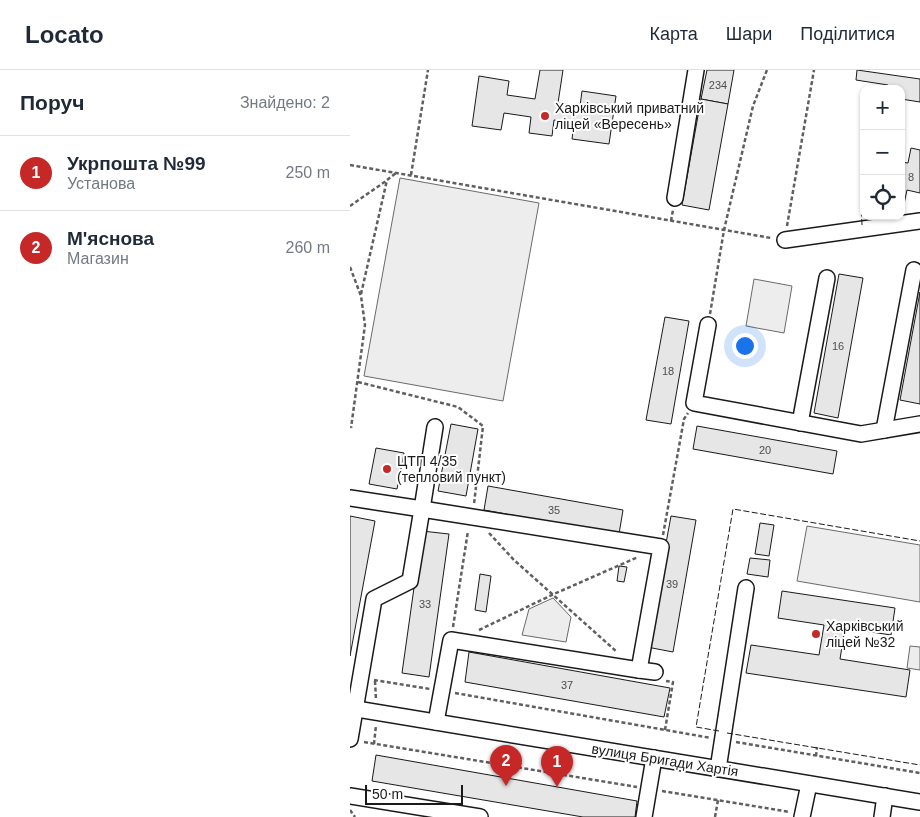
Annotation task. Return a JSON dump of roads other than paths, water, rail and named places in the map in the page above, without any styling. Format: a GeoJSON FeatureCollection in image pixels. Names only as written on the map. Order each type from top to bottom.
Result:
{"type":"FeatureCollection","features":[{"type":"Feature","properties":{"kind":"street"},"geometry":{"type":"LineString","coordinates":[[675,198],[696,70]]}},
{"type":"Feature","properties":{"kind":"street"},"geometry":{"type":"LineString","coordinates":[[785,240],[920,221]]}},
{"type":"Feature","properties":{"kind":"street"},"geometry":{"type":"LineString","coordinates":[[884,430],[914,270]]}},
{"type":"Feature","properties":{"kind":"street"},"geometry":{"type":"LineString","coordinates":[[800,423],[827,278]]}},
{"type":"Feature","properties":{"kind":"street"},"geometry":{"type":"LineString","coordinates":[[708,325],[694,403],[861,434],[920,424]]}},
{"type":"Feature","properties":{"kind":"street"},"geometry":{"type":"LineString","coordinates":[[354,740],[353,708],[361,678],[374,599],[410,580],[435,427]]}},
{"type":"Feature","properties":{"kind":"street"},"geometry":{"type":"LineString","coordinates":[[350,498],[661,547],[639,670]]}},
{"type":"Feature","properties":{"kind":"street"},"geometry":{"type":"LineString","coordinates":[[718,768],[746,588]]}},
{"type":"Feature","properties":{"kind":"street"},"geometry":{"type":"LineString","coordinates":[[436,722],[451,640],[639,670],[659,677]]}},
{"type":"Feature","properties":{"kind":"street","name":"вулиця Бригади Хартія"},"geometry":{"type":"LineString","coordinates":[[353,708],[920,802]]}},
{"type":"Feature","properties":{"kind":"street"},"geometry":{"type":"LineString","coordinates":[[644,817],[654,758]]}},
{"type":"Feature","properties":{"kind":"street"},"geometry":{"type":"LineString","coordinates":[[802,816],[808,784]]}},
{"type":"Feature","properties":{"kind":"street"},"geometry":{"type":"LineString","coordinates":[[350,796],[475,817]]}},
{"type":"Feature","properties":{"kind":"street"},"geometry":{"type":"LineString","coordinates":[[882,817],[885,796]]}},
{"type":"Feature","properties":{"kind":"place","name":"Харківський приватний ліцей «Вересень»"},"geometry":{"type":"Point","coordinates":[545,116]}},
{"type":"Feature","properties":{"kind":"place","name":"ЦТП 4/35 (тепловий пункт)"},"geometry":{"type":"Point","coordinates":[387,469]}},
{"type":"Feature","properties":{"kind":"place","name":"Харківський ліцей №32"},"geometry":{"type":"Point","coordinates":[816,634]}},
{"type":"Feature","properties":{"kind":"place","name":"М'яснова"},"geometry":{"type":"Point","coordinates":[506,786]}},
{"type":"Feature","properties":{"kind":"place","name":"Укрпошта №99"},"geometry":{"type":"Point","coordinates":[557,787]}}]}
